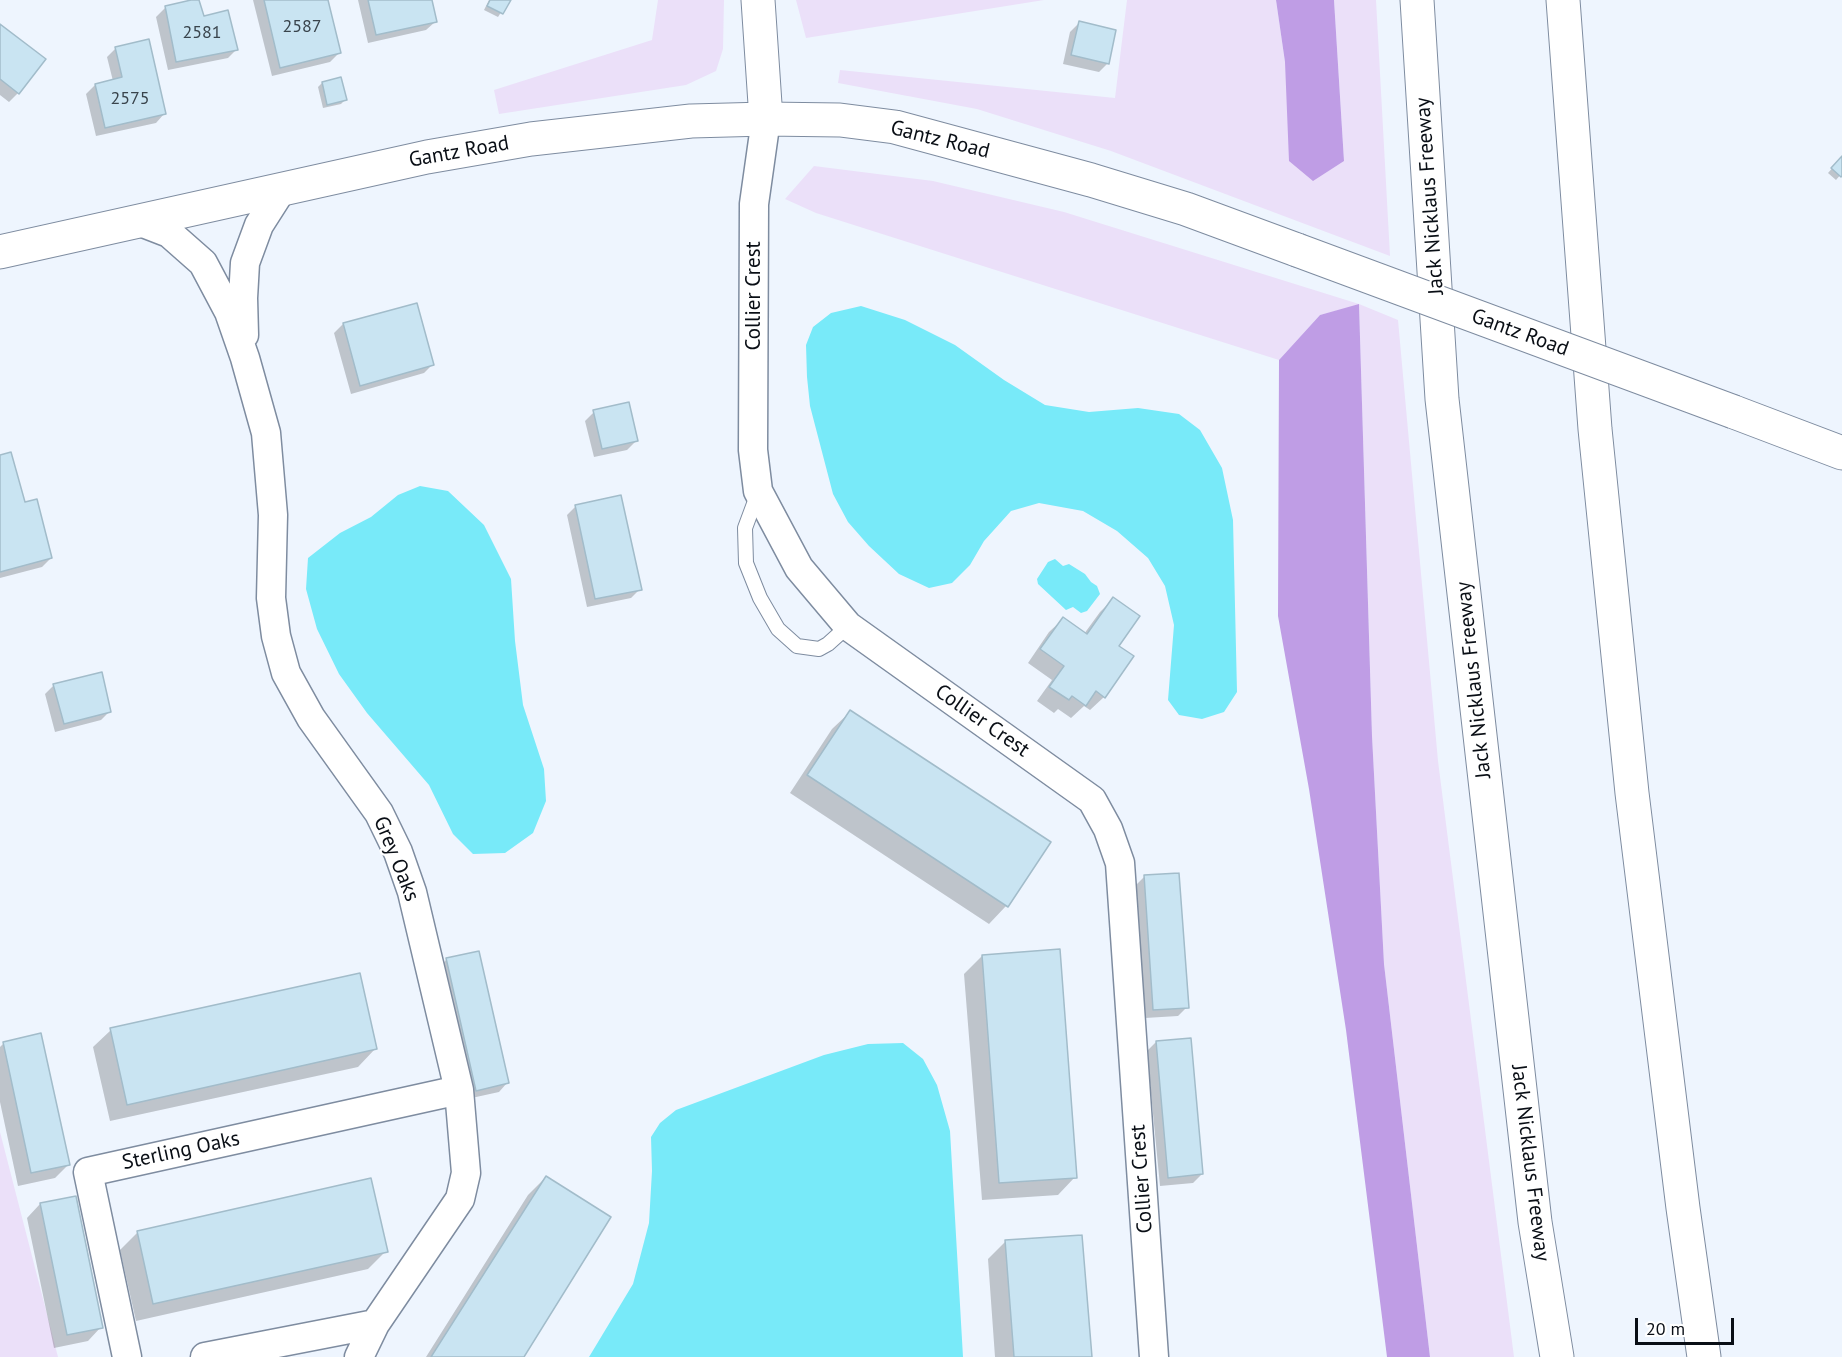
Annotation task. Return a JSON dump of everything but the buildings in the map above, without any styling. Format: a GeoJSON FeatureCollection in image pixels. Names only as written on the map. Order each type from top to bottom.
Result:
{"type":"FeatureCollection","features":[{"type":"Feature","properties":{"kind":"main road"},"geometry":{"type":"LineString","coordinates":[[758,0],[765,119]]}},
{"type":"Feature","properties":{"kind":"main road","name":"Jack Nicklaus Freeway"},"geometry":{"type":"LineString","coordinates":[[1417,0],[1442,399],[1535,1222],[1557,1357]]}},
{"type":"Feature","properties":{"kind":"main road"},"geometry":{"type":"LineString","coordinates":[[1563,0],[1593,408],[1632,793],[1683,1208],[1704,1357]]}},
{"type":"Feature","properties":{"kind":"main road","name":"Gantz Road"},"geometry":{"type":"LineString","coordinates":[[0,252],[427,157],[531,139],[691,121],[840,120],[896,127],[1102,183],[1186,209],[1842,453]]}},
{"type":"Feature","properties":{"kind":"street","name":"Collier Crest"},"geometry":{"type":"LineString","coordinates":[[765,119],[754,204],[753,450],[758,491],[799,568],[848,626],[1092,800],[1108,829],[1120,864],[1154,1357]]}},
{"type":"Feature","properties":{"kind":"street","name":"Grey Oaks"},"geometry":{"type":"LineString","coordinates":[[245,358],[243,298],[245,263],[259,225],[282,189]]}},
{"type":"Feature","properties":{"kind":"street","name":"Grey Oaks"},"geometry":{"type":"LineString","coordinates":[[138,221],[169,233],[203,263],[229,312],[245,358],[266,433],[273,515],[271,598],[276,636],[286,673],[311,718],[379,813],[398,852],[412,892],[459,1090],[466,1173],[460,1199],[375,1324],[359,1357]]}},
{"type":"Feature","properties":{"kind":"street","name":"Sterling Oaks"},"geometry":{"type":"LineString","coordinates":[[127,1357],[88,1172],[459,1090]]}},
{"type":"Feature","properties":{"kind":"street"},"geometry":{"type":"LineString","coordinates":[[205,1357],[375,1324]]}},
{"type":"Feature","properties":{"kind":"lane"},"geometry":{"type":"LineString","coordinates":[[758,491],[745,528],[746,563],[760,598],[778,629],[797,646],[819,649],[848,626]]}},
{"type":"Feature","properties":{"kind":"shaded area"},"geometry":{"type":"Polygon","coordinates":[[[658,0],[724,0],[723,49],[716,71],[686,85],[499,114],[494,90],[652,40],[658,0]]]}},
{"type":"Feature","properties":{"kind":"shaded area"},"geometry":{"type":"Polygon","coordinates":[[[796,0],[1044,0],[806,38],[796,0]]]}},
{"type":"Feature","properties":{"kind":"shaded area"},"geometry":{"type":"Polygon","coordinates":[[[1127,0],[1276,0],[1285,62],[1344,161],[1334,0],[1376,0],[1390,256],[1111,151],[977,109],[838,83],[840,70],[1115,98],[1127,0]]]}},
{"type":"Feature","properties":{"kind":"shaded area"},"geometry":{"type":"Polygon","coordinates":[[[1276,0],[1334,0],[1344,161],[1313,181],[1289,161],[1285,62],[1276,0]]]}},
{"type":"Feature","properties":{"kind":"shaded area"},"geometry":{"type":"Polygon","coordinates":[[[814,166],[933,181],[1064,212],[1359,304],[1398,320],[1438,761],[1514,1357],[1430,1357],[1384,964],[1372,736],[1359,305],[1320,315],[1279,360],[816,213],[785,199],[814,166]]]}},
{"type":"Feature","properties":{"kind":"shaded area"},"geometry":{"type":"Polygon","coordinates":[[[1359,304],[1372,736],[1384,964],[1430,1357],[1387,1357],[1346,1030],[1309,789],[1278,616],[1279,360],[1320,315],[1359,304]]]}},
{"type":"Feature","properties":{"kind":"shaded area"},"geometry":{"type":"Polygon","coordinates":[[[0,1132],[58,1357],[0,1357],[0,1132]]]}},
{"type":"Feature","properties":{"kind":"water"},"geometry":{"type":"Polygon","coordinates":[[[861,306],[905,320],[955,345],[1004,380],[1045,405],[1089,412],[1138,408],[1179,414],[1200,430],[1222,468],[1233,520],[1237,692],[1224,712],[1202,719],[1179,715],[1168,700],[1174,625],[1165,586],[1148,558],[1117,531],[1083,511],[1039,503],[1011,511],[984,541],[970,565],[952,583],[929,588],[899,574],[869,546],[848,522],[833,494],[810,406],[807,377],[806,345],[813,327],[831,313],[861,306]]]}},
{"type":"Feature","properties":{"kind":"water"},"geometry":{"type":"Polygon","coordinates":[[[420,486],[448,491],[484,525],[511,579],[515,641],[523,705],[544,769],[546,801],[533,833],[505,853],[473,854],[453,834],[429,785],[367,713],[339,674],[317,629],[306,589],[308,558],[340,533],[371,517],[398,495],[420,486]]]}},
{"type":"Feature","properties":{"kind":"water"},"geometry":{"type":"Polygon","coordinates":[[[1055,559],[1063,566],[1069,564],[1085,574],[1097,586],[1100,594],[1087,611],[1081,613],[1073,607],[1066,610],[1038,584],[1037,579],[1048,562],[1055,559]]]}},
{"type":"Feature","properties":{"kind":"water"},"geometry":{"type":"Polygon","coordinates":[[[903,1043],[923,1059],[937,1085],[950,1131],[963,1357],[589,1357],[633,1284],[649,1223],[651,1137],[660,1123],[676,1110],[824,1055],[868,1044],[903,1043]]]}}]}
